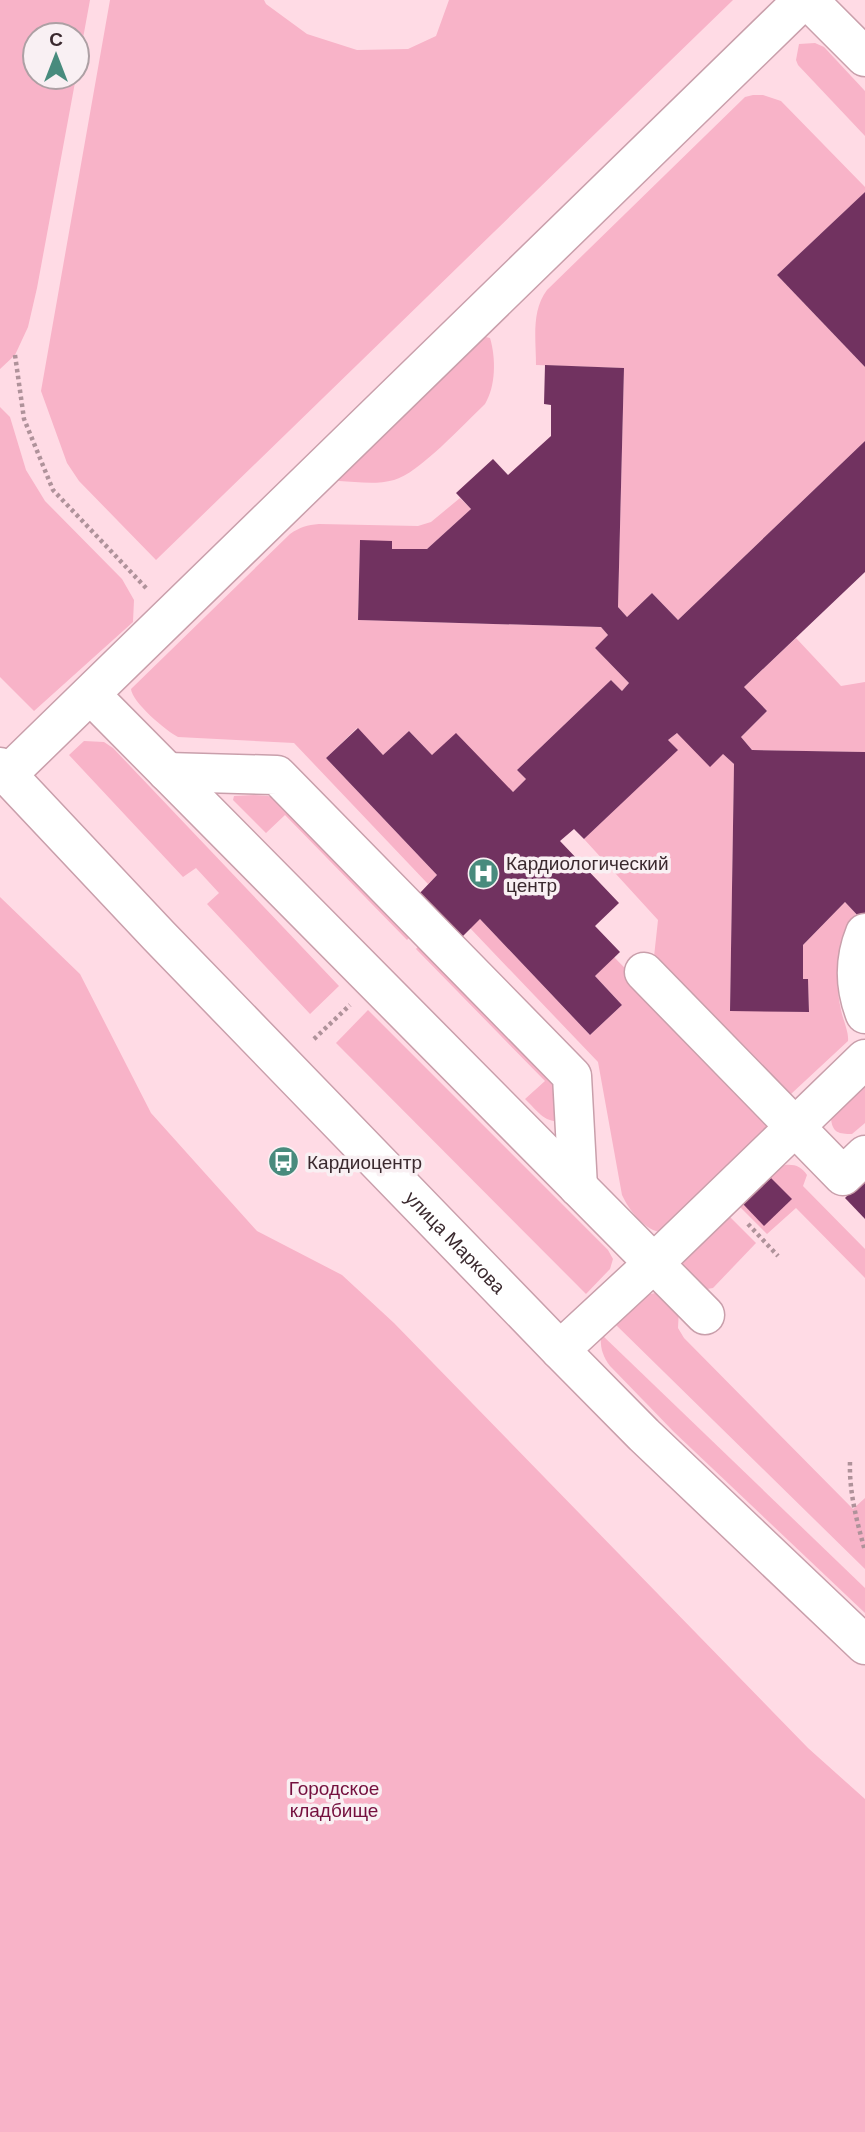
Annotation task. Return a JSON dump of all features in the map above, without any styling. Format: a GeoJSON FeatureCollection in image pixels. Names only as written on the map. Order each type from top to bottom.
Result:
{"type":"FeatureCollection","features":[{"type":"Feature","properties":{"kind":"street"},"geometry":{"type":"LineString","coordinates":[[4,771],[91,695],[806,0],[865,57]]}},
{"type":"Feature","properties":{"kind":"street"},"geometry":{"type":"LineString","coordinates":[[91,695],[705,1315]]}},
{"type":"Feature","properties":{"kind":"street","name":"улица Маркова"},"geometry":{"type":"LineString","coordinates":[[4,771],[159,936],[560,1350],[644,1435],[865,1645]]}},
{"type":"Feature","properties":{"kind":"street"},"geometry":{"type":"LineString","coordinates":[[167,772],[277,775],[572,1076],[578,1187]]}},
{"type":"Feature","properties":{"kind":"street"},"geometry":{"type":"LineString","coordinates":[[865,933],[856,969],[858,992],[865,1014]]}},
{"type":"Feature","properties":{"kind":"street"},"geometry":{"type":"LineString","coordinates":[[643,972],[843,1176],[865,1155]]}},
{"type":"Feature","properties":{"kind":"street"},"geometry":{"type":"LineString","coordinates":[[560,1350],[865,1059]]}},
{"type":"Feature","properties":{"kind":"path"},"geometry":{"type":"LineString","coordinates":[[15,355],[24,419],[53,489],[172,615]]}},
{"type":"Feature","properties":{"kind":"path"},"geometry":{"type":"LineString","coordinates":[[314,1040],[353,1002]]}},
{"type":"Feature","properties":{"kind":"path"},"geometry":{"type":"LineString","coordinates":[[744,1221],[778,1255]]}},
{"type":"Feature","properties":{"kind":"path"},"geometry":{"type":"LineString","coordinates":[[850,1462],[849,1480],[865,1551]]}},
{"type":"Feature","properties":{"kind":"green space"},"geometry":{"type":"Polygon","coordinates":[[[0,0],[90,0],[86,21],[21,21],[21,91],[73,91],[28,327],[15,355],[0,369],[0,0]]]}},
{"type":"Feature","properties":{"kind":"green space"},"geometry":{"type":"Polygon","coordinates":[[[110,0],[264,0],[307,34],[357,50],[408,49],[436,36],[449,0],[733,0],[156,560],[79,481],[67,463],[41,391],[110,0]]]}},
{"type":"Feature","properties":{"kind":"green space"},"geometry":{"type":"Polygon","coordinates":[[[815,43],[824,47],[865,91],[865,136],[798,65],[796,60],[799,44],[815,43]]]}},
{"type":"Feature","properties":{"kind":"green space"},"geometry":{"type":"Polygon","coordinates":[[[753,95],[781,101],[865,187],[865,192],[777,275],[865,367],[865,441],[678,620],[652,593],[627,617],[618,607],[624,368],[536,365],[536,316],[547,290],[745,97],[753,95]]]}},
{"type":"Feature","properties":{"kind":"green space"},"geometry":{"type":"Polygon","coordinates":[[[481,336],[490,338],[492,346],[494,372],[489,397],[454,435],[416,468],[394,480],[339,481],[335,477],[481,336]]]}},
{"type":"Feature","properties":{"kind":"green space"},"geometry":{"type":"Polygon","coordinates":[[[0,407],[10,417],[26,470],[45,501],[122,579],[134,600],[133,622],[34,711],[0,677],[0,407]]]}},
{"type":"Feature","properties":{"kind":"green space"},"geometry":{"type":"Polygon","coordinates":[[[460,498],[471,509],[427,549],[392,549],[392,541],[360,541],[358,620],[601,627],[608,635],[595,648],[629,683],[622,691],[611,680],[517,770],[526,779],[513,792],[432,755],[409,731],[383,755],[357,728],[326,758],[437,875],[428,884],[294,743],[178,737],[143,708],[131,689],[290,534],[319,524],[418,526],[431,522],[460,498]]]}},
{"type":"Feature","properties":{"kind":"green space"},"geometry":{"type":"Polygon","coordinates":[[[796,638],[841,686],[865,682],[865,752],[752,750],[741,737],[767,711],[744,687],[796,638]]]}},
{"type":"Feature","properties":{"kind":"green space"},"geometry":{"type":"Polygon","coordinates":[[[677,733],[723,754],[734,764],[730,1010],[809,1012],[808,980],[803,979],[803,945],[845,902],[856,914],[844,936],[837,973],[848,1041],[791,1094],[780,1094],[653,966],[658,920],[584,839],[677,750],[668,740],[677,733]]]}},
{"type":"Feature","properties":{"kind":"green space"},"geometry":{"type":"Polygon","coordinates":[[[84,741],[104,742],[113,748],[339,986],[310,1014],[207,904],[219,893],[196,868],[183,877],[69,755],[84,741]]]}},
{"type":"Feature","properties":{"kind":"green space"},"geometry":{"type":"Polygon","coordinates":[[[254,795],[282,801],[415,932],[407,940],[285,815],[266,833],[233,800],[234,796],[254,795]]]}},
{"type":"Feature","properties":{"kind":"green space","name":"Городское кладбище"},"geometry":{"type":"Polygon","coordinates":[[[0,897],[80,974],[151,1113],[257,1231],[342,1275],[394,1323],[808,1748],[865,1799],[865,2132],[0,2132],[0,897]]]}},
{"type":"Feature","properties":{"kind":"green space"},"geometry":{"type":"Polygon","coordinates":[[[480,919],[590,1035],[622,1005],[595,976],[614,957],[770,1116],[773,1124],[659,1232],[647,1227],[637,1218],[622,1195],[598,1062],[470,928],[480,919]]]}},
{"type":"Feature","properties":{"kind":"green space"},"geometry":{"type":"Polygon","coordinates":[[[424,940],[554,1073],[559,1121],[544,1117],[525,1099],[545,1081],[416,949],[424,940]]]}},
{"type":"Feature","properties":{"kind":"green space"},"geometry":{"type":"Polygon","coordinates":[[[368,1010],[608,1250],[613,1259],[610,1269],[586,1294],[336,1043],[368,1010]]]}},
{"type":"Feature","properties":{"kind":"green space"},"geometry":{"type":"Polygon","coordinates":[[[865,1082],[865,1123],[852,1134],[837,1132],[831,1118],[865,1082]]]}},
{"type":"Feature","properties":{"kind":"green space"},"geometry":{"type":"Polygon","coordinates":[[[785,1165],[803,1170],[807,1175],[803,1186],[865,1249],[865,1278],[796,1208],[767,1234],[740,1207],[785,1165]]]}},
{"type":"Feature","properties":{"kind":"green space"},"geometry":{"type":"Polygon","coordinates":[[[730,1217],[756,1243],[713,1288],[695,1287],[682,1268],[683,1263],[730,1217]]]}},
{"type":"Feature","properties":{"kind":"green space"},"geometry":{"type":"Polygon","coordinates":[[[660,1292],[679,1308],[678,1328],[684,1338],[853,1509],[865,1498],[865,1569],[614,1323],[641,1296],[660,1292]]]}},
{"type":"Feature","properties":{"kind":"green space"},"geometry":{"type":"Polygon","coordinates":[[[601,1334],[865,1588],[865,1613],[674,1432],[610,1366],[602,1351],[601,1334]]]}},
{"type":"Feature","properties":{"kind":"building"},"geometry":{"type":"Polygon","coordinates":[[[865,192],[865,367],[777,275],[865,192]]]}},
{"type":"Feature","properties":{"kind":"building"},"geometry":{"type":"Polygon","coordinates":[[[545,365],[624,368],[618,607],[627,617],[652,593],[678,620],[865,441],[865,572],[744,687],[767,711],[741,737],[752,750],[865,752],[865,913],[860,918],[845,902],[803,945],[803,979],[808,979],[809,1012],[730,1011],[734,764],[723,754],[710,767],[677,733],[668,740],[678,750],[584,839],[574,829],[560,841],[619,903],[595,926],[620,952],[595,976],[622,1005],[590,1035],[480,919],[461,938],[419,894],[437,875],[326,758],[358,728],[383,755],[409,731],[432,755],[456,733],[513,792],[526,779],[517,770],[611,680],[622,691],[629,683],[595,648],[608,635],[601,627],[358,620],[360,540],[392,541],[392,549],[427,549],[471,509],[456,493],[493,459],[508,475],[551,436],[551,405],[544,404],[545,365]]]}},
{"type":"Feature","properties":{"kind":"building"},"geometry":{"type":"Polygon","coordinates":[[[771,1178],[792,1199],[764,1226],[743,1204],[771,1178]]]}},
{"type":"Feature","properties":{"kind":"building"},"geometry":{"type":"Polygon","coordinates":[[[865,1178],[865,1219],[845,1198],[865,1178]]]}},
{"type":"Feature","properties":{"kind":"place","name":"Кардиологический центр"},"geometry":{"type":"Point","coordinates":[483,874]}},
{"type":"Feature","properties":{"kind":"place","name":"Кардиоцентр"},"geometry":{"type":"Point","coordinates":[284,1162]}}]}
